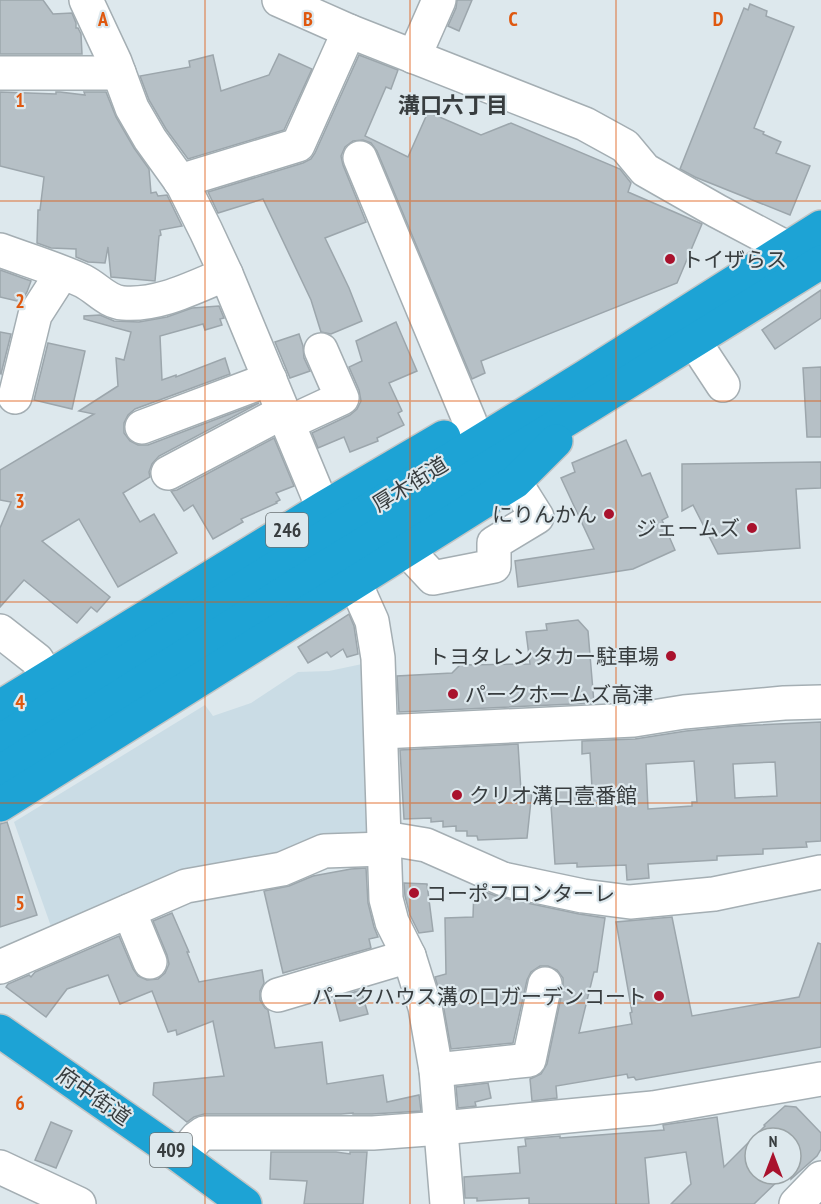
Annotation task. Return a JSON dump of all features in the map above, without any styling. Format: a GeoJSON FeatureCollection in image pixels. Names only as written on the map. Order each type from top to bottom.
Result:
{"type":"FeatureCollection","features":[{"type":"Feature","properties":{"kind":"highway","name":"厚木街道"},"geometry":{"type":"LineString","coordinates":[[0,741],[312,560],[588,391],[787,248],[821,227]]}},
{"type":"Feature","properties":{"kind":"highway","name":"厚木街道"},"geometry":{"type":"LineString","coordinates":[[588,391],[694,340],[821,262]]}},
{"type":"Feature","properties":{"kind":"highway","name":"246"},"geometry":{"type":"LineString","coordinates":[[0,707],[323,508],[484,413],[588,391]]}},
{"type":"Feature","properties":{"kind":"highway","name":"246"},"geometry":{"type":"LineString","coordinates":[[0,805],[516,482],[588,391]]}},
{"type":"Feature","properties":{"kind":"highway","name":"厚木街道"},"geometry":{"type":"LineString","coordinates":[[0,772],[312,560]]}},
{"type":"Feature","properties":{"kind":"highway","name":"府中街道"},"geometry":{"type":"LineString","coordinates":[[0,1031],[181,1157],[244,1204]]}},
{"type":"Feature","properties":{"kind":"street"},"geometry":{"type":"LineString","coordinates":[[86,0],[136,116],[150,140],[183,185],[226,274],[323,508]]}},
{"type":"Feature","properties":{"kind":"street"},"geometry":{"type":"LineString","coordinates":[[279,0],[349,31],[585,124],[625,146],[645,170],[787,248]]}},
{"type":"Feature","properties":{"kind":"street"},"geometry":{"type":"LineString","coordinates":[[414,57],[439,0]]}},
{"type":"Feature","properties":{"kind":"street"},"geometry":{"type":"LineString","coordinates":[[180,181],[298,145],[349,31]]}},
{"type":"Feature","properties":{"kind":"street"},"geometry":{"type":"LineString","coordinates":[[0,74],[119,73]]}},
{"type":"Feature","properties":{"kind":"street"},"geometry":{"type":"LineString","coordinates":[[360,158],[470,422]]}},
{"type":"Feature","properties":{"kind":"street"},"geometry":{"type":"LineString","coordinates":[[0,250],[85,282],[104,296],[120,303],[138,304],[164,299],[226,274]]}},
{"type":"Feature","properties":{"kind":"street"},"geometry":{"type":"LineString","coordinates":[[15,397],[35,315],[62,273]]}},
{"type":"Feature","properties":{"kind":"street"},"geometry":{"type":"LineString","coordinates":[[694,340],[723,385]]}},
{"type":"Feature","properties":{"kind":"street"},"geometry":{"type":"LineString","coordinates":[[168,472],[286,417],[342,398],[321,350]]}},
{"type":"Feature","properties":{"kind":"street"},"geometry":{"type":"LineString","coordinates":[[142,427],[270,379]]}},
{"type":"Feature","properties":{"kind":"street"},"geometry":{"type":"LineString","coordinates":[[407,550],[433,578],[494,566],[494,543],[537,517],[516,482]]}},
{"type":"Feature","properties":{"kind":"street"},"geometry":{"type":"LineString","coordinates":[[356,583],[372,621],[378,658],[386,899],[392,922],[409,956],[425,1007],[436,1070],[447,1204]]}},
{"type":"Feature","properties":{"kind":"street"},"geometry":{"type":"LineString","coordinates":[[0,631],[37,660],[47,678]]}},
{"type":"Feature","properties":{"kind":"street"},"geometry":{"type":"LineString","coordinates":[[381,732],[634,720],[684,712],[821,702]]}},
{"type":"Feature","properties":{"kind":"street"},"geometry":{"type":"LineString","coordinates":[[0,967],[186,886],[282,869],[324,851],[384,844],[426,844],[503,879],[583,896],[630,902],[714,894],[821,872]]}},
{"type":"Feature","properties":{"kind":"street"},"geometry":{"type":"LineString","coordinates":[[129,911],[150,962]]}},
{"type":"Feature","properties":{"kind":"street"},"geometry":{"type":"LineString","coordinates":[[277,994],[409,956]]}},
{"type":"Feature","properties":{"kind":"street"},"geometry":{"type":"LineString","coordinates":[[436,1070],[529,1060],[545,984]]}},
{"type":"Feature","properties":{"kind":"street"},"geometry":{"type":"LineString","coordinates":[[181,1157],[204,1133],[373,1133],[441,1128],[653,1108],[821,1080]]}},
{"type":"Feature","properties":{"kind":"street"},"geometry":{"type":"LineString","coordinates":[[0,1167],[79,1204]]}},
{"type":"Feature","properties":{"kind":"street"},"geometry":{"type":"LineString","coordinates":[[796,1204],[821,1178]]}},
{"type":"Feature","properties":{"kind":"shaded area"},"geometry":{"type":"Polygon","coordinates":[[[367,663],[377,836],[53,932],[14,822],[205,705],[213,716],[251,703],[298,672],[329,671],[367,663]]]}},
{"type":"Feature","properties":{"kind":"building"},"geometry":{"type":"Polygon","coordinates":[[[0,0],[43,0],[53,14],[72,13],[76,28],[81,34],[82,54],[0,54],[0,0]]]}},
{"type":"Feature","properties":{"kind":"building"},"geometry":{"type":"Polygon","coordinates":[[[457,0],[472,0],[459,31],[448,26],[457,0]]]}},
{"type":"Feature","properties":{"kind":"building"},"geometry":{"type":"Polygon","coordinates":[[[750,4],[767,11],[766,16],[794,27],[754,128],[781,142],[776,153],[810,166],[790,215],[680,169],[744,8],[748,10],[750,4]]]}},
{"type":"Feature","properties":{"kind":"building"},"geometry":{"type":"Polygon","coordinates":[[[279,54],[312,69],[284,130],[188,159],[166,129],[149,100],[140,76],[190,67],[189,61],[213,55],[221,91],[269,75],[279,54]]]}},
{"type":"Feature","properties":{"kind":"building"},"geometry":{"type":"Polygon","coordinates":[[[359,55],[398,70],[391,89],[386,87],[365,136],[408,157],[428,112],[481,135],[511,123],[620,169],[631,183],[628,192],[702,224],[677,283],[481,361],[485,373],[472,379],[377,151],[371,143],[363,140],[353,141],[345,147],[341,156],[366,222],[325,238],[362,321],[331,334],[321,332],[311,300],[263,199],[218,213],[208,192],[311,159],[359,55]]]}},
{"type":"Feature","properties":{"kind":"building"},"geometry":{"type":"Polygon","coordinates":[[[0,92],[56,94],[60,92],[85,95],[84,92],[106,92],[116,117],[149,169],[151,193],[156,192],[158,196],[167,195],[182,226],[160,230],[155,281],[111,277],[108,247],[105,263],[88,262],[76,257],[76,249],[51,248],[37,243],[38,210],[40,210],[44,177],[0,166],[0,92]]]}},
{"type":"Feature","properties":{"kind":"building"},"geometry":{"type":"Polygon","coordinates":[[[0,270],[31,281],[21,302],[0,297],[0,270]]]}},
{"type":"Feature","properties":{"kind":"building"},"geometry":{"type":"Polygon","coordinates":[[[821,290],[821,318],[775,349],[762,330],[821,290]]]}},
{"type":"Feature","properties":{"kind":"building"},"geometry":{"type":"Polygon","coordinates":[[[219,306],[224,318],[220,319],[222,325],[205,330],[203,324],[160,336],[162,380],[225,358],[230,374],[135,409],[124,423],[124,433],[130,441],[138,445],[148,445],[259,403],[159,456],[152,464],[150,477],[123,493],[140,522],[154,514],[177,553],[118,587],[79,519],[42,541],[110,597],[97,612],[91,607],[77,623],[24,580],[0,607],[0,528],[11,502],[0,500],[0,470],[94,414],[79,411],[118,386],[116,358],[124,360],[131,332],[84,319],[84,316],[100,315],[114,321],[139,322],[167,317],[192,308],[219,306]]]}},
{"type":"Feature","properties":{"kind":"building"},"geometry":{"type":"Polygon","coordinates":[[[396,322],[417,371],[389,383],[402,411],[398,413],[404,425],[377,438],[378,441],[350,452],[344,437],[318,448],[312,433],[350,415],[361,401],[349,367],[362,361],[356,341],[396,322]]]}},
{"type":"Feature","properties":{"kind":"building"},"geometry":{"type":"Polygon","coordinates":[[[0,332],[11,334],[1,374],[0,373],[0,332]]]}},
{"type":"Feature","properties":{"kind":"building"},"geometry":{"type":"Polygon","coordinates":[[[299,334],[304,358],[310,371],[290,378],[275,342],[299,334]]]}},
{"type":"Feature","properties":{"kind":"building"},"geometry":{"type":"Polygon","coordinates":[[[48,343],[85,351],[72,409],[34,400],[48,343]]]}},
{"type":"Feature","properties":{"kind":"building"},"geometry":{"type":"Polygon","coordinates":[[[821,367],[821,437],[807,437],[803,368],[821,367]]]}},
{"type":"Feature","properties":{"kind":"building"},"geometry":{"type":"Polygon","coordinates":[[[274,438],[294,486],[276,493],[280,500],[277,503],[241,519],[243,522],[213,539],[193,505],[184,511],[171,491],[177,490],[274,438]]]}},
{"type":"Feature","properties":{"kind":"building","name":"にりんかん"},"geometry":{"type":"Polygon","coordinates":[[[626,440],[642,476],[650,473],[668,517],[662,520],[675,550],[633,569],[518,587],[515,561],[594,549],[561,478],[575,472],[572,463],[626,440]]]}},
{"type":"Feature","properties":{"kind":"building","name":"ジェームズ"},"geometry":{"type":"Polygon","coordinates":[[[821,462],[821,488],[796,489],[800,548],[718,554],[693,505],[682,511],[682,464],[821,462]]]}},
{"type":"Feature","properties":{"kind":"building"},"geometry":{"type":"Polygon","coordinates":[[[349,614],[354,626],[358,654],[347,657],[343,649],[331,657],[327,652],[308,663],[298,647],[349,614]]]}},
{"type":"Feature","properties":{"kind":"building"},"geometry":{"type":"Polygon","coordinates":[[[578,620],[588,631],[594,703],[399,712],[397,676],[452,673],[460,665],[530,664],[526,632],[547,630],[546,624],[578,620]]]}},
{"type":"Feature","properties":{"kind":"building","name":"クリオ溝口壹番館"},"geometry":{"type":"Polygon","coordinates":[[[821,722],[821,841],[806,842],[807,847],[763,849],[763,854],[717,856],[717,860],[648,864],[649,878],[627,880],[626,865],[577,867],[577,863],[555,864],[550,790],[592,788],[590,753],[582,754],[582,741],[635,739],[735,726],[821,722]],[[694,761],[646,764],[648,809],[692,806],[692,802],[697,802],[694,761]],[[775,762],[733,764],[735,798],[777,796],[775,762]]]}},
{"type":"Feature","properties":{"kind":"building"},"geometry":{"type":"Polygon","coordinates":[[[518,744],[521,791],[532,791],[527,838],[478,840],[477,836],[467,836],[467,831],[456,831],[456,826],[443,827],[443,821],[431,822],[431,818],[404,819],[400,750],[518,744]]]}},
{"type":"Feature","properties":{"kind":"building"},"geometry":{"type":"Polygon","coordinates":[[[7,822],[37,915],[0,927],[0,824],[7,822]]]}},
{"type":"Feature","properties":{"kind":"building"},"geometry":{"type":"Polygon","coordinates":[[[366,868],[368,903],[378,937],[369,939],[371,948],[283,973],[264,891],[289,886],[313,876],[366,868]]]}},
{"type":"Feature","properties":{"kind":"building"},"geometry":{"type":"Polygon","coordinates":[[[404,883],[427,884],[433,931],[419,933],[410,915],[404,883]]]}},
{"type":"Feature","properties":{"kind":"building"},"geometry":{"type":"Polygon","coordinates":[[[474,888],[499,897],[605,918],[597,972],[594,972],[579,1033],[632,1024],[630,1013],[632,1012],[616,922],[672,917],[692,1016],[799,997],[818,943],[821,944],[821,1047],[636,1080],[634,1077],[628,1078],[627,1074],[556,1086],[557,1098],[532,1101],[530,1079],[541,1074],[547,1064],[563,988],[563,978],[557,970],[548,966],[540,966],[531,972],[527,980],[513,1043],[451,1049],[443,1004],[435,977],[446,974],[445,918],[473,917],[474,888]]]}},
{"type":"Feature","properties":{"kind":"building"},"geometry":{"type":"Polygon","coordinates":[[[172,913],[199,982],[262,970],[264,983],[260,991],[260,1000],[268,1010],[275,1048],[322,1042],[327,1084],[383,1075],[387,1102],[419,1095],[421,1111],[372,1114],[204,1114],[187,1122],[153,1095],[154,1083],[224,1076],[213,1021],[177,1035],[176,1030],[168,1032],[152,991],[120,1004],[108,975],[67,989],[46,1017],[6,987],[8,984],[29,975],[31,977],[35,972],[119,936],[138,976],[147,980],[158,979],[165,973],[169,964],[153,921],[172,913]]]}},
{"type":"Feature","properties":{"kind":"building"},"geometry":{"type":"Polygon","coordinates":[[[361,990],[368,1014],[340,1021],[334,998],[361,990]]]}},
{"type":"Feature","properties":{"kind":"building"},"geometry":{"type":"Polygon","coordinates":[[[488,1083],[491,1098],[475,1102],[476,1106],[458,1108],[456,1087],[488,1083]]]}},
{"type":"Feature","properties":{"kind":"building"},"geometry":{"type":"Polygon","coordinates":[[[785,1106],[796,1107],[821,1133],[821,1149],[817,1156],[803,1168],[803,1126],[764,1125],[785,1106]]]}},
{"type":"Feature","properties":{"kind":"building"},"geometry":{"type":"Polygon","coordinates":[[[717,1117],[724,1167],[743,1148],[743,1186],[773,1186],[754,1204],[671,1204],[691,1184],[686,1152],[645,1158],[649,1204],[529,1204],[529,1198],[477,1201],[477,1198],[465,1198],[464,1177],[520,1173],[518,1147],[526,1146],[525,1139],[664,1130],[663,1125],[717,1117]]]}},
{"type":"Feature","properties":{"kind":"building"},"geometry":{"type":"Polygon","coordinates":[[[51,1122],[72,1131],[56,1168],[35,1160],[51,1122]]]}},
{"type":"Feature","properties":{"kind":"building"},"geometry":{"type":"Polygon","coordinates":[[[271,1152],[350,1154],[350,1152],[367,1152],[363,1204],[304,1204],[307,1181],[270,1179],[271,1152]]]}},
{"type":"Feature","properties":{"kind":"place","name":"トイザらス"},"geometry":{"type":"Point","coordinates":[670,259]}},
{"type":"Feature","properties":{"kind":"place","name":"にりんかん"},"geometry":{"type":"Point","coordinates":[609,514]}},
{"type":"Feature","properties":{"kind":"place","name":"ジェームズ"},"geometry":{"type":"Point","coordinates":[752,528]}},
{"type":"Feature","properties":{"kind":"place","name":"トヨタレンタカー駐車場"},"geometry":{"type":"Point","coordinates":[671,656]}},
{"type":"Feature","properties":{"kind":"place","name":"パークホームズ高津"},"geometry":{"type":"Point","coordinates":[453,694]}},
{"type":"Feature","properties":{"kind":"place","name":"クリオ溝口壹番館"},"geometry":{"type":"Point","coordinates":[457,795]}},
{"type":"Feature","properties":{"kind":"place","name":"コーポフロンターレ"},"geometry":{"type":"Point","coordinates":[414,893]}},
{"type":"Feature","properties":{"kind":"place","name":"パークハウス溝の口ガーデンコート"},"geometry":{"type":"Point","coordinates":[659,996]}},
{"type":"Feature","properties":{"kind":"district","name":"溝口六丁目"},"geometry":{"type":"Point","coordinates":[453,105]}}]}
